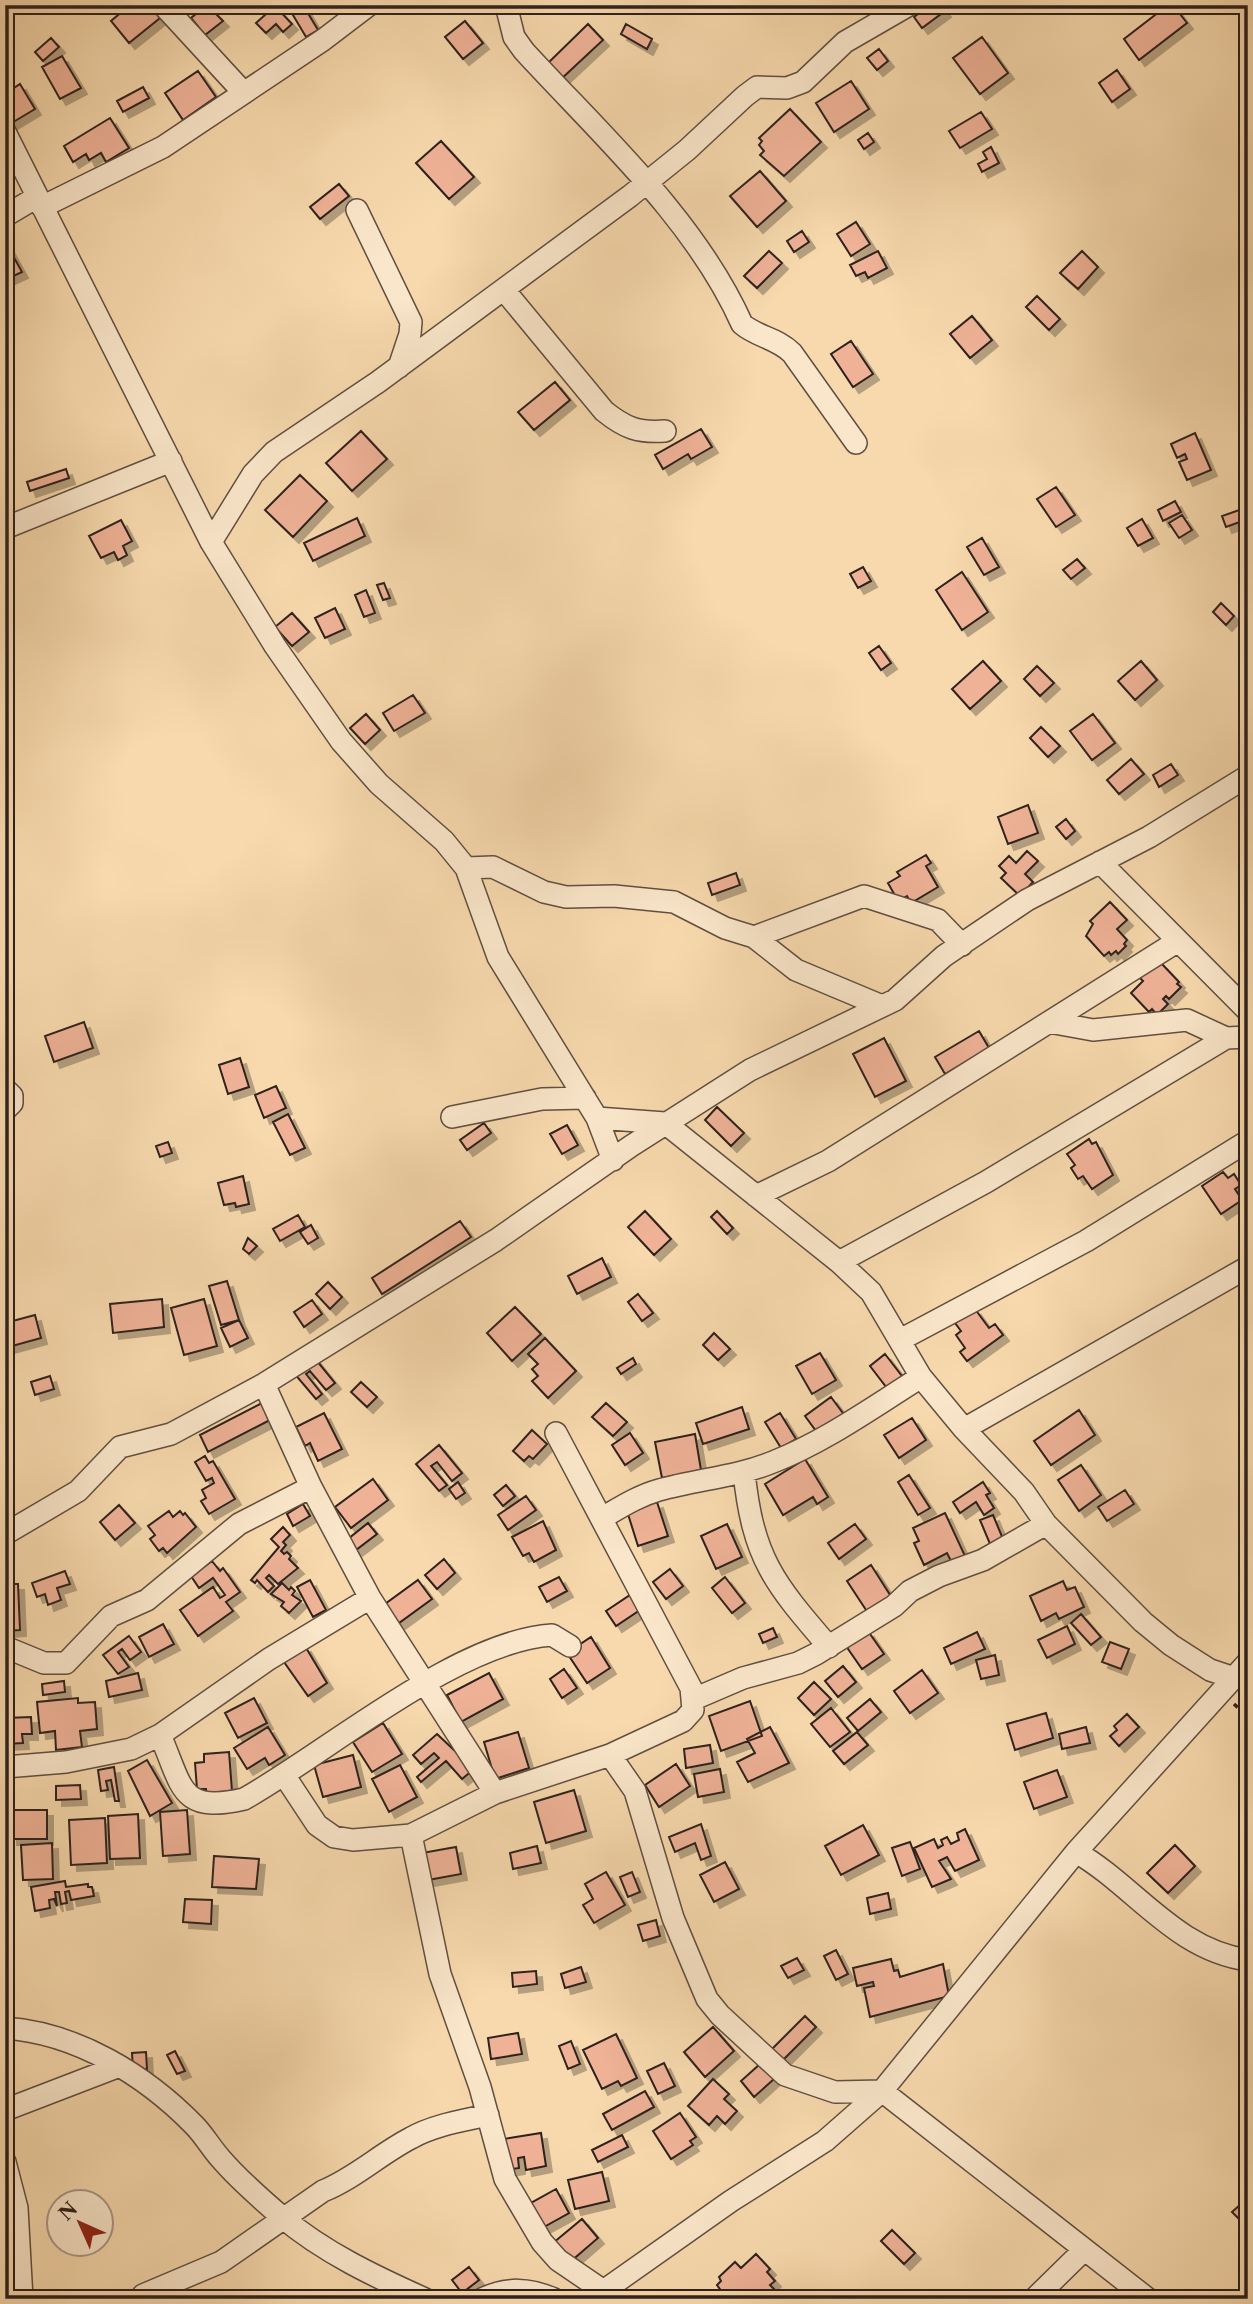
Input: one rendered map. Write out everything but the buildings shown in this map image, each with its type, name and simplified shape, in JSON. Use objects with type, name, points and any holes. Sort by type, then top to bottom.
[{"type":"street","points":[[163,5],[244,93]]},
{"type":"street","points":[[5,216],[163,147],[369,5]]},
{"type":"street","points":[[506,5],[514,37],[524,51],[646,183],[702,249],[742,324],[750,331],[783,344],[792,353],[856,443]]},
{"type":"street","points":[[211,542],[253,474],[274,452],[399,366],[646,183],[687,150],[732,105],[757,87],[787,88],[803,82],[845,41],[909,5]]},
{"type":"street","points":[[5,132],[211,542],[275,646],[341,741],[379,784],[444,841],[466,867],[498,957],[509,980],[597,1118],[612,1160]]},
{"type":"street","points":[[356,210],[411,321],[410,334],[399,366]]},
{"type":"street","points":[[504,290],[604,411],[642,433],[665,431]]},
{"type":"street","points":[[5,528],[171,461]]},
{"type":"street","points":[[5,1534],[78,1491],[120,1447],[171,1434],[264,1384],[496,1240],[665,1124],[750,1070],[895,1000],[962,945],[1027,900],[1149,837],[1248,776]]},
{"type":"street","points":[[1100,862],[1248,1011]]},
{"type":"street","points":[[466,867],[494,867],[544,892],[566,897],[614,896],[674,902],[725,928],[754,937],[785,964],[883,1006]]},
{"type":"street","points":[[754,937],[864,896],[938,920],[962,945]]},
{"type":"street","points":[[756,1196],[828,1161],[1178,941]]},
{"type":"street","points":[[1049,1022],[1093,1030],[1187,1020],[1226,1038],[1248,1037]]},
{"type":"street","points":[[839,1262],[986,1182],[1226,1038]]},
{"type":"street","points":[[5,1110],[12,1103],[12,1096],[6,1090]]},
{"type":"street","points":[[452,1116],[542,1100],[585,1098]]},
{"type":"street","points":[[597,1118],[665,1124],[839,1262],[871,1292],[921,1377],[964,1429],[1024,1492],[1046,1524],[1162,1637],[1210,1670],[1241,1670]]},
{"type":"street","points":[[900,1340],[1086,1241],[1248,1141]]},
{"type":"street","points":[[964,1429],[1248,1267]]},
{"type":"street","points":[[602,1518],[636,1498],[661,1489],[744,1472],[775,1461],[833,1432],[921,1377]]},
{"type":"street","points":[[264,1384],[311,1487],[370,1598],[495,1793]]},
{"type":"street","points":[[285,1774],[317,1825],[334,1838],[353,1840],[411,1835],[495,1793],[610,1755],[683,1721],[693,1710],[691,1688],[556,1433]]},
{"type":"street","points":[[744,1472],[755,1537],[770,1574],[829,1647]]},
{"type":"street","points":[[5,1647],[44,1662],[66,1662],[111,1616],[147,1600],[239,1524],[311,1487]]},
{"type":"street","points":[[694,1699],[768,1670],[798,1663],[829,1647],[894,1605],[910,1591],[939,1576],[984,1560],[1046,1524]]},
{"type":"street","points":[[5,1766],[106,1757],[131,1749],[160,1735],[269,1659],[370,1598]]},
{"type":"street","points":[[160,1735],[183,1788],[203,1805],[244,1799],[426,1683],[495,1650],[539,1636],[552,1635],[570,1646]]},
{"type":"street","points":[[411,1835],[440,1974],[488,2115],[495,2150],[505,2179],[542,2242],[597,2294],[730,2201],[825,2141],[882,2091],[1076,1852],[1241,1670]]},
{"type":"street","points":[[610,1755],[635,1791],[673,1918],[707,2000],[720,2015],[785,2075],[835,2092],[882,2091],[1148,2299]]},
{"type":"street","points":[[1076,1852],[1100,1866],[1178,1933],[1248,1960]]},
{"type":"street","points":[[5,2028],[57,2036],[91,2050],[174,2107],[196,2127],[222,2160],[285,2219],[373,2274],[425,2299]]},
{"type":"street","points":[[5,2110],[117,2067]]},
{"type":"street","points":[[143,2295],[202,2272],[285,2219],[323,2191],[340,2184],[412,2137],[443,2125],[488,2115]]},
{"type":"street","points":[[5,2162],[17,2208],[22,2299]]},
{"type":"street","points":[[1034,2299],[1084,2250]]},
{"type":"street","points":[[482,2299],[498,2292],[520,2289],[554,2299]]}]
